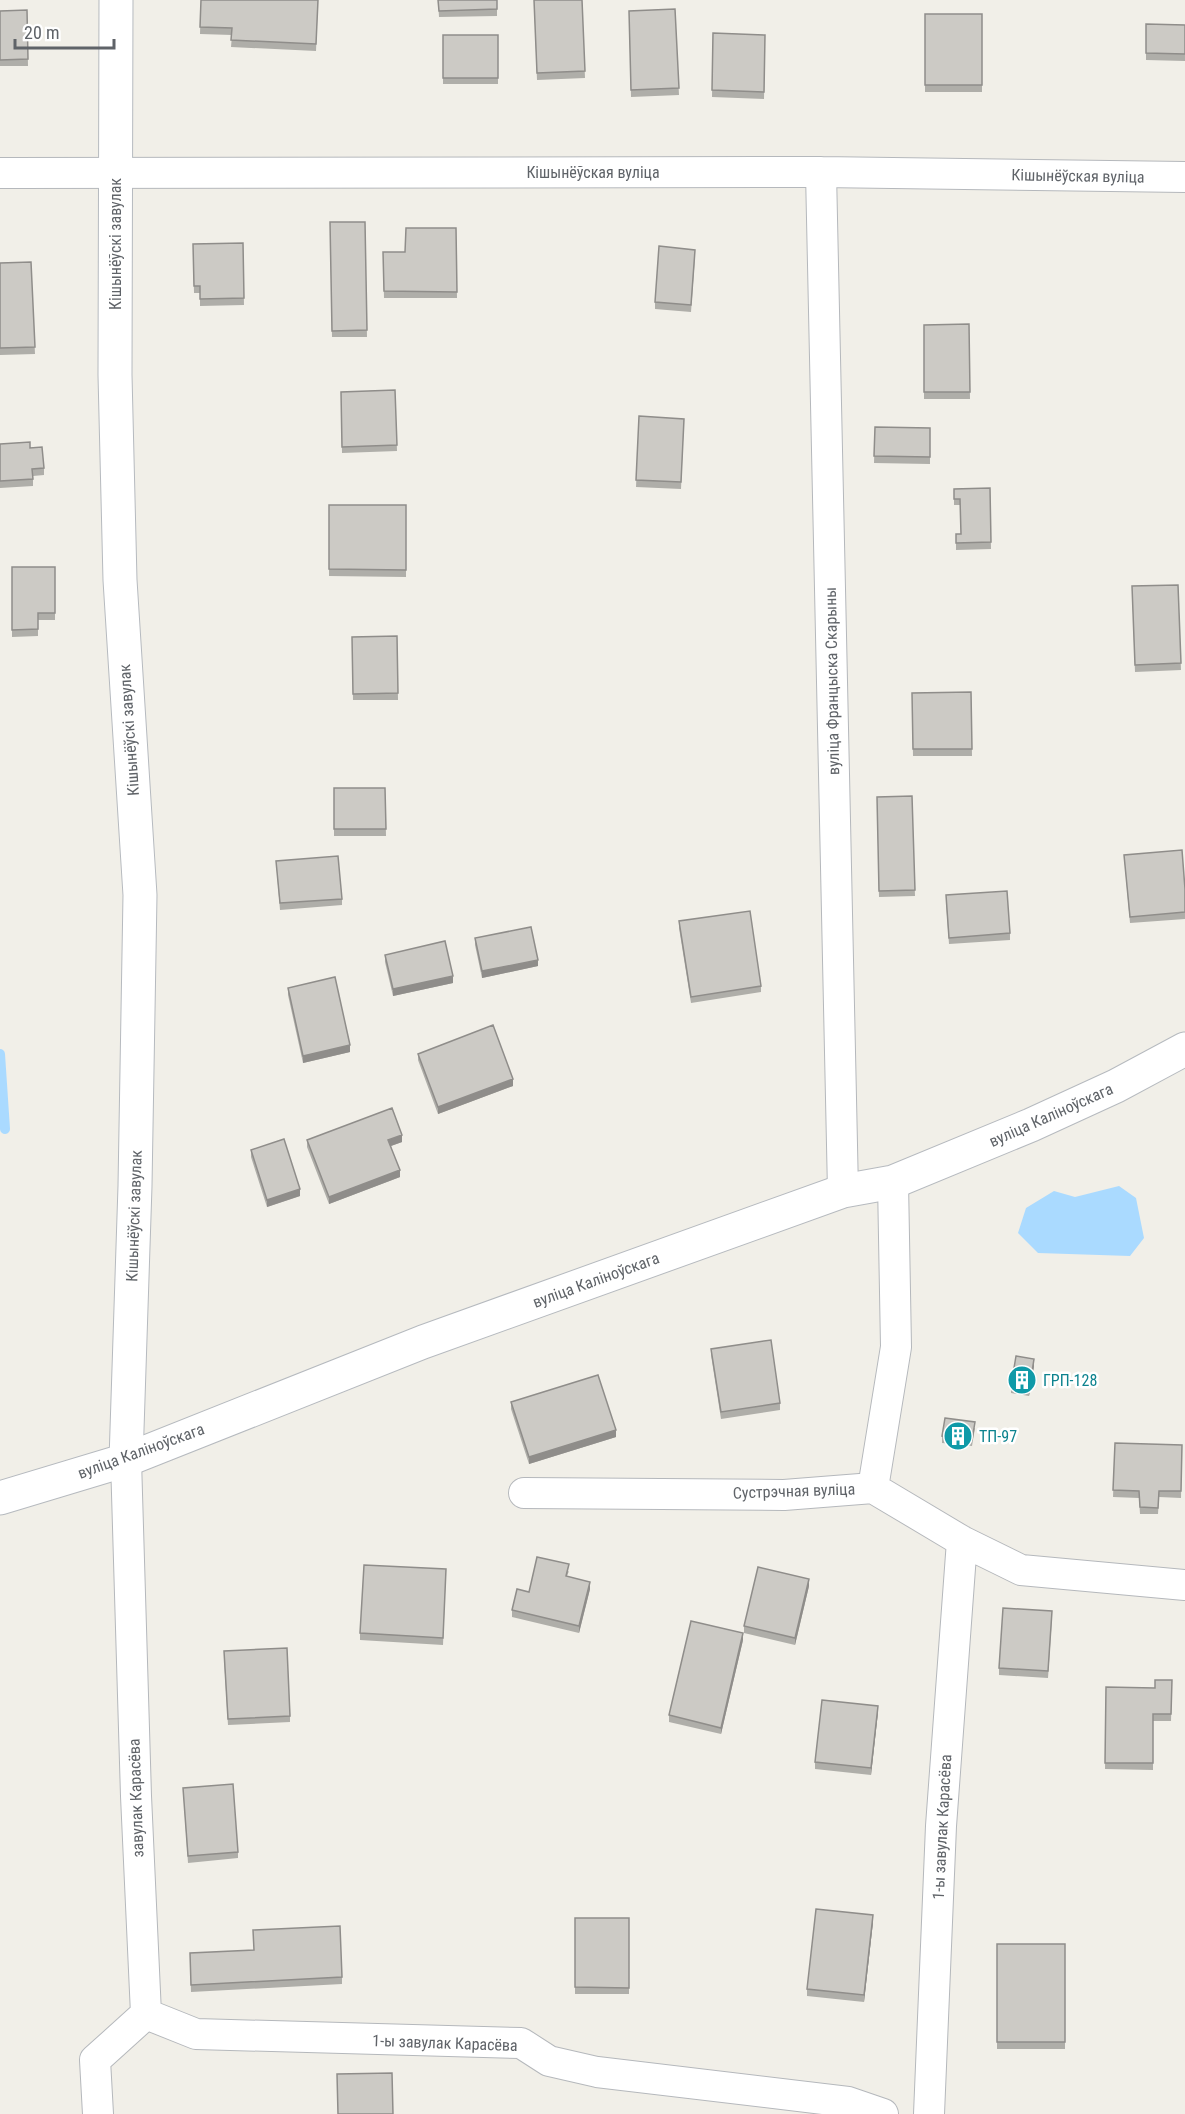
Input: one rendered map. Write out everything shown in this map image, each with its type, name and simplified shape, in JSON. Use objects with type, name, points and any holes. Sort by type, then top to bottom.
[{"type":"street","name":"Кішынёўскі завулак","points":[[116,0],[115,375],[120,580],[140,895],[135,1175],[126,1460]]},
{"type":"street","name":"Кішынёўская вуліца","points":[[0,173],[821,172],[1185,177]]},
{"type":"street","name":"вуліца Францыска Скарыны","points":[[821,172],[843,1191]]},
{"type":"street","name":"вуліца Каліноўскага","points":[[0,1498],[126,1460],[423,1342],[843,1191],[892,1182],[1030,1125],[1116,1086],[1185,1049]]},
{"type":"street","points":[[873,1488],[896,1347],[892,1182]]},
{"type":"street","name":"завулак Карасёва","points":[[126,1460],[136,1796],[146,2014]]},
{"type":"street","name":"Сустрэчная вуліца","points":[[524,1493],[784,1495],[873,1488],[962,1541],[1021,1570],[1185,1585]]},
{"type":"street","name":"1-ы завулак Карасёва","points":[[929,2114],[941,1826],[962,1541]]},
{"type":"street","points":[[98,2114],[95,2060],[146,2014]]},
{"type":"street","name":"1-ы завулак Карасёва","points":[[146,2014],[196,2034],[521,2043],[549,2061],[597,2072],[848,2102],[882,2114]]},
{"type":"water","points":[[1119,1186],[1136,1198],[1144,1238],[1130,1256],[1038,1253],[1018,1233],[1026,1208],[1054,1191],[1075,1197]]},
{"type":"building","points":[[201,0],[318,0],[316,44],[231,40],[232,28],[200,27]]},
{"type":"building","points":[[438,0],[497,0],[497,9],[439,11]]},
{"type":"building","points":[[534,0],[582,0],[585,71],[537,73]]},
{"type":"building","points":[[675,9],[679,88],[631,90],[629,11]]},
{"type":"building","points":[[27,10],[28,59],[0,60],[0,11]]},
{"type":"building","points":[[925,14],[982,14],[982,85],[925,85]]},
{"type":"building","points":[[1146,24],[1185,25],[1185,54],[1146,53]]},
{"type":"building","points":[[713,33],[765,35],[764,92],[712,90]]},
{"type":"building","points":[[443,35],[498,35],[498,78],[443,78]]},
{"type":"building","points":[[330,222],[365,222],[367,330],[332,331]]},
{"type":"building","points":[[406,228],[456,228],[457,292],[384,291],[383,252],[405,252]]},
{"type":"building","points":[[243,243],[244,298],[200,299],[200,286],[194,286],[193,244]]},
{"type":"building","points":[[659,246],[695,250],[691,305],[655,302]]},
{"type":"building","points":[[31,262],[35,347],[0,348],[0,263]]},
{"type":"building","points":[[969,324],[970,392],[924,392],[924,325]]},
{"type":"building","points":[[395,390],[397,445],[342,447],[341,392]]},
{"type":"building","points":[[639,416],[684,419],[681,482],[636,480]]},
{"type":"building","points":[[875,427],[930,428],[930,457],[874,456]]},
{"type":"building","points":[[30,442],[30,448],[42,447],[44,468],[32,469],[33,479],[0,481],[0,444]]},
{"type":"building","points":[[990,488],[991,542],[956,543],[956,534],[961,534],[960,499],[954,499],[954,489]]},
{"type":"building","points":[[329,505],[406,505],[406,570],[329,569]]},
{"type":"building","points":[[12,567],[55,567],[55,613],[38,613],[38,629],[12,630]]},
{"type":"building","points":[[1178,585],[1181,663],[1135,665],[1132,586]]},
{"type":"building","points":[[397,636],[398,693],[353,694],[352,637]]},
{"type":"building","points":[[971,692],[972,749],[913,749],[912,693]]},
{"type":"building","points":[[334,788],[385,788],[386,829],[334,829]]},
{"type":"building","points":[[912,796],[915,890],[879,891],[877,797]]},
{"type":"building","points":[[1182,850],[1185,912],[1130,917],[1124,855]]},
{"type":"building","points":[[338,856],[342,899],[280,903],[276,861]]},
{"type":"building","points":[[1007,891],[1010,933],[949,938],[946,895]]},
{"type":"building","points":[[750,911],[761,986],[691,997],[679,921]]},
{"type":"building","points":[[531,927],[538,960],[482,971],[475,938]]},
{"type":"building","points":[[445,941],[453,976],[393,989],[385,955]]},
{"type":"building","points":[[335,977],[350,1045],[303,1056],[288,988]]},
{"type":"building","points":[[493,1025],[513,1079],[438,1107],[418,1054]]},
{"type":"building","points":[[392,1108],[402,1135],[388,1140],[400,1170],[329,1197],[307,1140]]},
{"type":"building","points":[[284,1139],[300,1189],[267,1200],[251,1150]]},
{"type":"building","points":[[771,1340],[780,1403],[721,1412],[711,1349]]},
{"type":"building","name":"ГРП-128","points":[[1016,1356],[1034,1359],[1029,1390],[1011,1386]]},
{"type":"building","points":[[598,1375],[616,1430],[529,1457],[511,1402]]},
{"type":"building","name":"ТП-97","points":[[945,1418],[975,1422],[972,1440],[942,1436]]},
{"type":"building","points":[[1115,1443],[1182,1445],[1181,1491],[1159,1491],[1158,1508],[1140,1507],[1139,1491],[1113,1490]]},
{"type":"building","points":[[537,1557],[569,1564],[566,1576],[590,1582],[579,1626],[512,1610],[517,1589],[529,1592]]},
{"type":"building","points":[[364,1565],[446,1569],[443,1638],[360,1633]]},
{"type":"building","points":[[758,1567],[809,1579],[795,1638],[744,1626]]},
{"type":"building","points":[[1003,1608],[1052,1611],[1048,1671],[999,1668]]},
{"type":"building","points":[[691,1621],[743,1633],[721,1728],[669,1715]]},
{"type":"building","points":[[287,1648],[290,1716],[228,1719],[224,1651]]},
{"type":"building","points":[[1155,1680],[1172,1680],[1171,1714],[1153,1714],[1153,1763],[1105,1763],[1106,1687],[1155,1688]]},
{"type":"building","points":[[822,1700],[878,1706],[871,1768],[815,1762]]},
{"type":"building","points":[[233,1784],[238,1852],[188,1856],[183,1788]]},
{"type":"building","points":[[816,1909],[873,1915],[864,1995],[807,1989]]},
{"type":"building","points":[[575,1918],[629,1918],[629,1988],[575,1987]]},
{"type":"building","points":[[340,1926],[342,1977],[191,1985],[190,1953],[254,1950],[253,1930]]},
{"type":"building","points":[[997,1944],[1065,1944],[1065,2042],[997,2042]]},
{"type":"building","points":[[392,2073],[393,2114],[338,2114],[337,2074]]},
{"type":"waterway","points":[[0,1054],[5,1129]]},
{"type":"place","name":"ГРП-128","points":[[1022,1380]]},
{"type":"place","name":"ТП-97","points":[[958,1436]]}]
